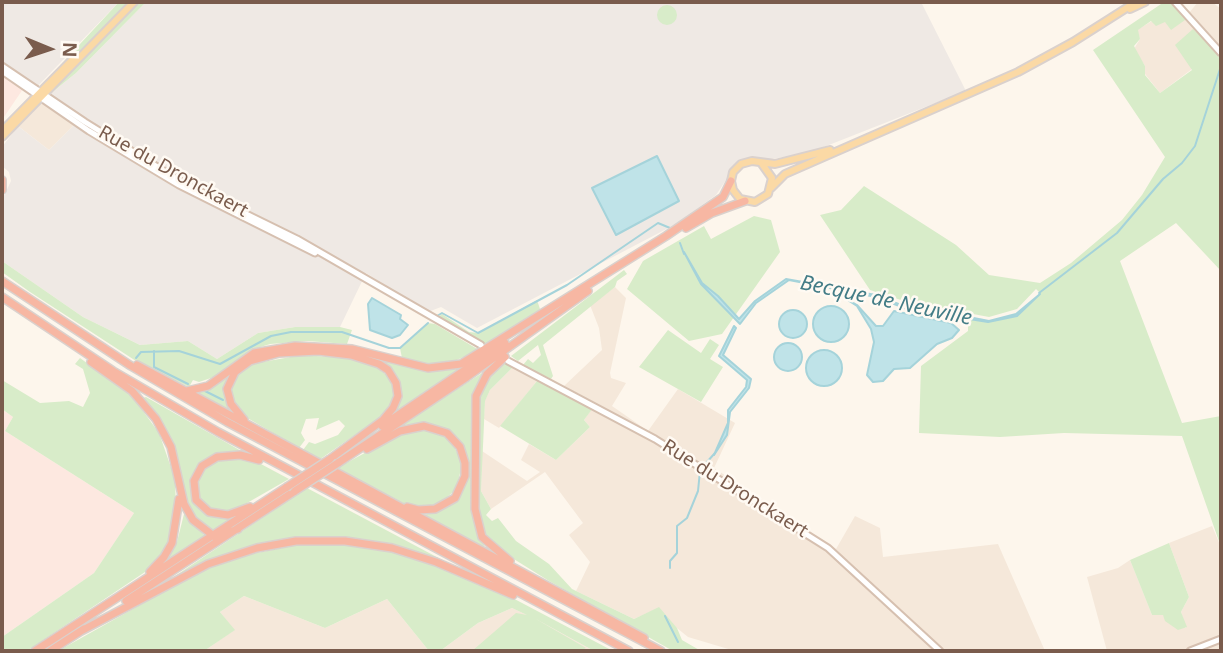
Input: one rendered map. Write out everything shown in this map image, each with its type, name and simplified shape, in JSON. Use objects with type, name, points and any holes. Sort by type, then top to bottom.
[{"type":"highway","points":[[2,180],[2,190]]},
{"type":"highway","points":[[334,461],[537,319],[723,197],[731,181]]},
{"type":"highway","points":[[35,651],[212,536],[467,377],[669,237],[710,214],[745,201]]},
{"type":"highway","points":[[2,281],[247,434],[663,651]]},
{"type":"highway","points":[[2,297],[161,400],[629,651]]},
{"type":"highway","points":[[531,576],[491,547],[477,527],[475,404],[481,384],[492,368],[564,309]]},
{"type":"highway","points":[[186,391],[208,386],[248,355],[285,346],[330,346],[421,367],[454,366],[537,319]]},
{"type":"highway","points":[[52,331],[70,348],[132,391],[150,410],[168,440],[186,510],[212,536],[221,537],[238,528]]},
{"type":"highway","points":[[279,443],[244,420],[231,404],[228,384],[239,368],[267,356],[306,351],[351,355],[379,363],[388,370],[396,383],[398,396],[393,408],[383,420],[334,461]]},
{"type":"highway","points":[[115,354],[531,576],[663,651]]},
{"type":"highway","points":[[334,461],[418,426],[447,433],[460,447],[465,463],[464,482],[455,498],[430,510],[413,509],[349,480]]},
{"type":"highway","points":[[289,471],[249,456],[228,454],[214,458],[202,466],[193,487],[202,508],[224,516],[291,489]]},
{"type":"highway","points":[[134,587],[164,558],[172,543],[179,514],[179,480]]},
{"type":"highway","points":[[50,651],[238,528],[291,489]]},
{"type":"highway","points":[[81,631],[208,564],[266,546],[313,540],[364,543],[415,554],[571,621]]},
{"type":"main road","points":[[2,134],[134,2]]},
{"type":"main road","points":[[1119,14],[1136,2]]},
{"type":"main road","points":[[855,142],[804,158],[741,164],[735,170],[731,181],[734,192],[745,201],[761,200],[782,175],[1003,79],[1144,2]]},
{"type":"main road","points":[[1177,4],[1221,53]]},
{"type":"main road","name":"Rue du Dronckaert","points":[[2,69],[41,94],[89,131],[179,186],[349,270],[479,346]]},
{"type":"main road","points":[[762,164],[771,175],[771,188]]},
{"type":"main road","name":"Rue du Dronckaert","points":[[508,360],[635,427],[828,548],[940,651]]},
{"type":"main road","points":[[1190,651],[1221,639]]},
{"type":"shaded area","points":[[2,2],[119,2],[31,93],[2,74]]},
{"type":"shaded area","points":[[146,2],[921,2],[966,91],[806,154],[771,159],[740,159],[716,195],[676,224],[477,328],[441,307],[428,312],[366,273],[340,327],[295,327],[258,333],[217,359],[188,341],[140,345],[83,317],[2,261],[2,200],[11,181],[9,172],[2,166],[2,147],[18,126],[49,150],[75,124],[78,116],[50,94],[76,73]]},
{"type":"shaded area","points":[[1198,2],[1212,2],[1221,9],[1221,60],[1216,51],[1160,93],[1145,74],[1145,66],[1134,49],[1140,39],[1137,30],[1152,21],[1184,19]]},
{"type":"shaded area","points":[[2,74],[23,89],[2,120]]},
{"type":"shaded area","points":[[50,94],[78,116],[75,124],[49,150],[18,126]]},
{"type":"shaded area","points":[[615,287],[626,298],[610,373],[611,378],[626,383],[612,406],[648,431],[678,389],[735,423],[714,468],[836,549],[855,516],[880,528],[883,557],[998,544],[1045,651],[735,651],[688,637],[672,624],[659,608],[634,619],[576,591],[590,562],[569,535],[583,523],[545,472],[491,509],[481,491],[482,451],[527,481],[540,472],[521,460],[529,444],[556,460],[590,427],[584,420],[596,403],[564,386],[602,350],[599,328],[590,305]]},
{"type":"shaded area","points":[[513,367],[537,381],[499,428],[484,419],[485,400],[490,390]]},
{"type":"shaded area","points":[[2,409],[13,417],[5,431],[134,513],[94,573],[2,637]]},
{"type":"shaded area","points":[[1212,526],[1221,547],[1221,651],[1107,651],[1087,577],[1118,568],[1130,560],[1152,615],[1163,615],[1186,628],[1181,612],[1189,597],[1169,543]]},
{"type":"shaded area","points":[[244,596],[325,628],[387,599],[429,651],[204,651],[234,630],[220,612]]},
{"type":"shaded area","points":[[512,608],[594,651],[440,651],[478,623]]},
{"type":"green space","points":[[119,2],[146,2],[76,73],[50,94],[41,86]]},
{"type":"green space","points":[[1164,2],[1181,2],[1189,12],[1185,20],[1171,30],[1165,22],[1156,26],[1151,21],[1138,30],[1140,39],[1134,46],[1145,66],[1145,75],[1160,93],[1192,70],[1175,45],[1193,29],[1216,51],[1221,62],[1221,271],[1176,223],[1120,261],[1182,423],[1221,416],[1221,547],[1182,436],[1064,433],[1000,437],[919,433],[921,366],[968,331],[968,318],[988,322],[1017,316],[1040,293],[1036,289],[1017,309],[989,317],[904,301],[870,290],[820,215],[841,210],[864,186],[956,245],[989,275],[1040,283],[1071,263],[1122,220],[1142,195],[1165,157],[1093,50]]},
{"type":"green space","points":[[667,5],[674,8],[677,15],[674,22],[667,25],[660,22],[657,15],[660,8]]},
{"type":"green space","points":[[754,216],[771,220],[780,252],[722,334],[689,341],[627,289],[643,261],[704,226],[711,239]]},
{"type":"green space","points":[[2,261],[83,317],[140,345],[188,341],[217,359],[258,333],[295,327],[340,327],[352,330],[347,344],[308,341],[270,344],[251,350],[214,377],[199,382],[193,380],[189,387],[136,361],[30,292],[2,272]]},
{"type":"green space","points":[[624,270],[627,274],[617,281],[615,287],[543,345],[553,376],[551,379],[523,365],[528,359],[533,363],[541,355],[538,345],[518,361],[511,356]]},
{"type":"green space","points":[[537,300],[541,312],[485,346],[437,318],[442,314],[469,332],[478,333]]},
{"type":"green space","points":[[428,323],[435,324],[479,350],[448,364],[423,363],[402,358],[400,348]]},
{"type":"green space","points":[[668,330],[701,353],[710,339],[719,345],[710,359],[723,367],[701,402],[639,367]]},
{"type":"green space","points":[[302,355],[346,358],[374,365],[391,379],[394,387],[394,396],[385,414],[319,460],[303,450],[309,442],[315,444],[338,435],[345,426],[339,420],[316,430],[319,418],[306,419],[301,433],[305,440],[299,448],[244,416],[232,398],[232,383],[237,373],[251,364]]},
{"type":"green space","points":[[371,357],[437,370],[465,366],[394,413],[399,383],[394,373]]},
{"type":"green space","points":[[80,358],[132,396],[159,433],[175,479],[176,511],[170,540],[151,568],[27,651],[2,651],[2,637],[94,573],[134,513],[5,431],[13,417],[2,409],[2,380],[40,403],[69,401],[83,407],[90,393],[83,369],[75,364]]},
{"type":"green space","points":[[503,362],[513,367],[490,390],[485,401],[481,491],[491,509],[486,515],[492,521],[498,518],[516,541],[549,564],[572,589],[634,619],[659,607],[677,628],[682,640],[701,651],[673,651],[493,546],[482,531],[478,508],[478,406],[485,383]]},
{"type":"green space","points":[[485,371],[475,393],[472,414],[473,517],[485,548],[425,517],[427,513],[449,505],[460,495],[466,481],[467,461],[444,429],[426,424],[402,425]]},
{"type":"green space","points":[[231,373],[225,394],[232,413],[196,394]]},
{"type":"green space","points":[[537,381],[593,408],[584,420],[590,427],[556,460],[500,426]]},
{"type":"green space","points":[[146,397],[243,452],[222,452],[208,458],[200,464],[191,479],[191,493],[198,508],[218,518],[233,517],[210,533],[190,511],[172,441],[143,398]]},
{"type":"green space","points":[[427,430],[445,436],[452,442],[462,463],[457,488],[439,505],[417,508],[407,505],[337,468],[398,435]]},
{"type":"green space","points":[[237,458],[259,463],[289,479],[233,511],[209,509],[198,495],[197,483],[203,470],[220,459]]},
{"type":"green space","points":[[307,488],[448,563],[392,545],[315,537],[255,545],[211,559],[172,578]]},
{"type":"green space","points":[[184,514],[205,536],[166,562],[177,542]]},
{"type":"green space","points":[[307,543],[377,548],[437,565],[505,594],[613,651],[594,651],[534,618],[586,648],[580,651],[472,651],[516,613],[527,615],[512,608],[478,623],[440,651],[429,651],[387,599],[325,628],[244,596],[220,612],[235,630],[204,651],[58,651],[197,573],[242,556]]},
{"type":"green space","points":[[1169,543],[1189,597],[1181,612],[1187,627],[1178,630],[1165,621],[1163,615],[1152,615],[1130,560]]},
{"type":"water","points":[[657,156],[679,201],[616,235],[592,188]]},
{"type":"water","points":[[684,252],[702,283],[739,319],[755,301],[786,279],[876,295],[906,307],[989,321],[1016,314],[1040,294],[1017,316],[988,322],[907,309],[876,297],[789,280],[756,303],[740,324],[701,284]]},
{"type":"water","points":[[843,297],[857,305],[876,326],[883,326],[894,311],[951,323],[959,330],[952,338],[937,344],[910,368],[894,369],[883,381],[873,382],[867,375],[874,342],[871,329],[857,306]]},
{"type":"water","points":[[372,298],[401,315],[400,319],[408,325],[400,335],[392,338],[370,330],[368,304]]},
{"type":"water","points":[[831,306],[844,311],[849,324],[844,337],[831,342],[818,337],[813,324],[818,311]]},
{"type":"water","points":[[793,310],[803,314],[807,324],[803,334],[793,338],[783,334],[779,324],[783,314]]},
{"type":"water","points":[[734,326],[736,328],[723,355],[751,379],[749,388],[730,412],[727,435],[714,455],[728,423],[728,410],[746,387],[747,380],[719,356]]},
{"type":"water","points":[[788,343],[798,347],[802,357],[798,367],[788,371],[778,367],[774,357],[778,347]]},
{"type":"water","points":[[824,350],[837,355],[842,368],[837,381],[824,386],[811,381],[806,368],[811,355]]},
{"type":"waterway","name":"Becque de Neuville","points":[[1039,293],[1117,233],[1163,179],[1182,163],[1195,146],[1221,66]]},
{"type":"waterway","points":[[437,316],[442,313],[478,333],[567,285],[658,223],[670,228]]},
{"type":"waterway","points":[[680,243],[684,254]]},
{"type":"waterway","name":"Becque de Neuville","points":[[847,290],[858,293]]},
{"type":"waterway","points":[[136,358],[141,352],[179,351],[220,364],[271,336],[291,332],[342,332],[389,348],[400,348],[428,323]]},
{"type":"waterway","points":[[154,351],[154,367],[188,384]]},
{"type":"waterway","points":[[205,391],[223,400]]},
{"type":"waterway","name":"Becque de Neuville","points":[[706,463],[715,453]]},
{"type":"waterway","name":"Becque de Neuville","points":[[670,568],[670,561],[677,553],[677,526],[687,518],[698,491],[700,471]]},
{"type":"waterway","name":"Becque de Neuville","points":[[665,616],[678,642]]}]
